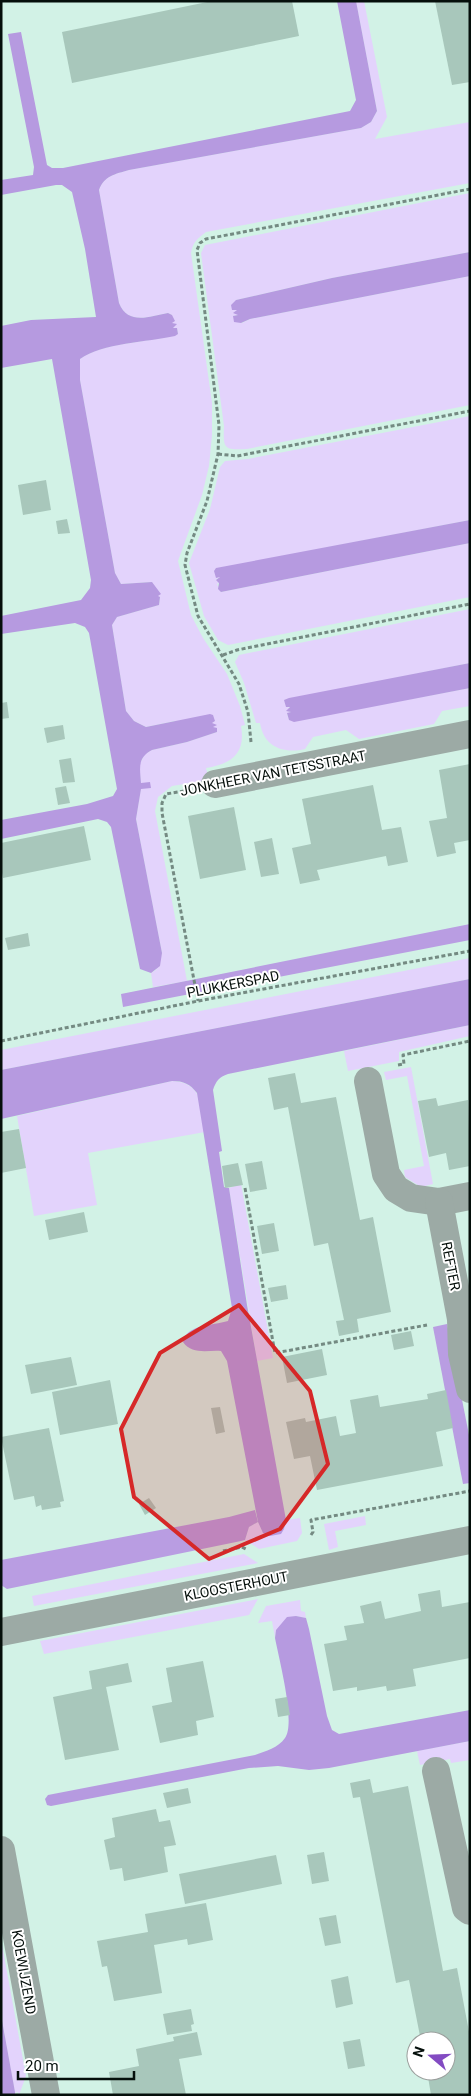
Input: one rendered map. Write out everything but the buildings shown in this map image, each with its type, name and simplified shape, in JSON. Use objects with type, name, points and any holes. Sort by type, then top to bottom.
[{"type":"street","name":"JONKHEER VAN TETSSTRAAT","points":[[215,784],[470,734]]},
{"type":"street","points":[[368,1081],[386,1174],[396,1189],[411,1198],[439,1202],[470,1196]]},
{"type":"street","name":"REFTER","points":[[439,1202],[461,1319],[462,1354],[470,1389]]},
{"type":"street","name":"KLOOSTERHOUT","points":[[1,1632],[470,1540]]},
{"type":"street","points":[[436,1770],[466,1908],[470,1911]]},
{"type":"street","name":"KOEWIJZEND","points":[[1,1850],[46,2095]]},
{"type":"path","points":[[255,776],[248,712],[239,684],[198,616],[185,565],[187,553],[207,502],[218,454],[219,425],[197,250],[200,243],[206,239],[470,189]]},
{"type":"path","points":[[218,454],[237,456],[470,411]]},
{"type":"path","points":[[223,655],[237,650],[470,604]]},
{"type":"path","name":"JONKHEER VAN TETSSTRAAT","points":[[198,1001],[162,804],[166,794],[215,784]]},
{"type":"path","name":"PLUKKERSPAD","points":[[1,1041],[198,1001],[470,951]]},
{"type":"path","points":[[368,1081],[366,1072],[404,1064],[403,1054],[470,1041]]},
{"type":"path","points":[[245,1188],[275,1352],[461,1319]]},
{"type":"path","points":[[309,1539],[314,1532],[312,1520],[470,1491]]},
{"type":"path","points":[[213,1553],[242,1547],[251,1551]]},
{"type":"highlighted area","points":[[239,1305],[310,1391],[328,1464],[280,1529],[209,1559],[134,1497],[121,1429],[160,1353]]},
{"type":"shaded area","points":[[337,1],[356,1],[377,111],[371,122],[361,128],[129,170],[115,174],[107,179],[99,190],[119,303],[123,310],[133,317],[139,318],[168,313],[172,315],[175,321],[172,323],[177,324],[173,328],[177,328],[178,334],[113,346],[80,359],[80,380],[115,573],[121,584],[152,582],[161,594],[158,596],[160,597],[159,605],[117,617],[112,625],[126,711],[134,721],[146,727],[210,714],[213,715],[215,721],[212,723],[217,725],[213,727],[217,728],[217,732],[187,742],[152,750],[144,756],[140,764],[141,783],[150,782],[151,788],[141,789],[136,819],[162,953],[160,966],[151,973],[140,969],[111,827],[107,822],[98,819],[1,839],[1,820],[87,804],[113,796],[117,789],[89,633],[85,627],[75,623],[1,634],[1,616],[81,600],[90,588],[91,580],[52,359],[1,368],[1,326],[31,320],[96,317],[85,249],[72,192],[62,185],[56,185],[1,195],[1,180],[33,175],[34,167],[8,34],[21,32],[47,165],[52,168],[63,168],[350,111],[356,100]]},
{"type":"shaded area","points":[[356,1],[364,1],[387,117],[375,139],[470,122],[470,183],[206,232],[194,243],[191,253],[212,403],[212,435],[209,466],[202,495],[178,561],[191,615],[203,638],[227,674],[240,706],[245,725],[241,726],[242,736],[239,751],[223,764],[206,768],[209,780],[172,786],[158,797],[155,811],[187,981],[153,987],[151,973],[156,970],[162,953],[136,819],[141,788],[151,788],[141,783],[139,765],[145,754],[152,750],[187,742],[217,732],[212,727],[212,722],[215,721],[175,721],[146,727],[134,721],[126,711],[112,625],[117,617],[159,605],[160,597],[157,597],[152,582],[121,584],[115,573],[80,380],[80,359],[102,349],[178,334],[177,328],[173,328],[176,324],[172,324],[172,315],[168,313],[139,318],[133,317],[123,310],[119,303],[99,190],[107,179],[115,174],[129,170],[361,128],[371,122],[377,111]]},
{"type":"shaded area","points":[[470,193],[470,252],[332,278],[236,300],[238,315],[233,316],[242,323],[250,319],[470,276],[470,405],[247,449],[227,447],[224,439],[224,426],[201,253],[205,245]]},
{"type":"shaded area","points":[[470,252],[470,276],[250,319],[241,323],[234,322],[233,316],[238,315],[233,313],[237,310],[232,310],[231,305],[236,300],[332,278]]},
{"type":"shaded area","points":[[470,416],[470,520],[215,569],[220,578],[216,579],[221,582],[217,584],[221,592],[470,543],[470,597],[228,645],[218,640],[204,616],[189,563],[210,509],[220,467],[225,461],[248,459]]},
{"type":"shaded area","points":[[470,520],[470,543],[221,592],[218,589],[219,583],[216,580],[220,577],[216,578],[214,571],[216,568]]},
{"type":"shaded area","points":[[470,609],[470,663],[285,700],[291,712],[287,714],[289,719],[294,721],[470,688],[470,706],[442,711],[434,724],[359,739],[346,730],[313,737],[305,749],[297,750],[276,747],[266,738],[260,723],[256,723],[244,683],[235,662],[239,655]]},
{"type":"shaded area","points":[[470,663],[470,688],[294,722],[289,720],[287,713],[291,712],[286,711],[290,707],[286,707],[284,700],[289,698]]},
{"type":"shaded area","points":[[470,924],[470,940],[123,1007],[121,994]]},
{"type":"shaded area","points":[[470,958],[470,979],[1,1070],[1,1050]]},
{"type":"shaded area","points":[[470,979],[470,1025],[228,1074],[222,1076],[215,1084],[213,1090],[222,1151],[219,1152],[224,1187],[229,1188],[247,1305],[286,1520],[281,1534],[270,1536],[263,1533],[258,1522],[227,1361],[221,1351],[195,1350],[183,1342],[185,1336],[195,1329],[228,1321],[232,1308],[197,1093],[186,1084],[172,1081],[1,1119],[1,1070]]},
{"type":"shaded area","points":[[470,1025],[470,1036],[399,1052],[399,1061],[348,1071],[344,1051]]},
{"type":"shaded area","points":[[411,1067],[433,1184],[421,1187],[405,1177],[404,1170],[424,1166],[407,1076],[386,1080],[384,1072]]},
{"type":"shaded area","points":[[172,1081],[182,1082],[195,1091],[201,1105],[205,1132],[88,1153],[97,1205],[34,1216],[17,1116]]},
{"type":"shaded area","points":[[241,1184],[273,1358],[257,1361],[229,1188]]},
{"type":"shaded area","points":[[447,1324],[470,1440],[470,1483],[463,1484],[433,1327]]},
{"type":"shaded area","points":[[255,1510],[258,1522],[249,1527],[245,1540],[7,1589],[1,1585],[1,1560],[229,1517]]},
{"type":"shaded area","points":[[365,1516],[366,1525],[335,1531],[338,1547],[329,1550],[324,1524]]},
{"type":"shaded area","points":[[300,1518],[302,1533],[297,1541],[259,1549],[245,1540],[249,1527],[258,1522],[263,1533],[284,1529],[286,1520]]},
{"type":"shaded area","points":[[244,1554],[258,1563],[34,1606],[32,1596]]},
{"type":"shaded area","points":[[258,1599],[249,1615],[44,1654],[40,1641]]},
{"type":"shaded area","points":[[300,1600],[301,1611],[305,1612],[306,1618],[296,1616],[276,1630],[275,1638],[272,1621],[258,1623],[266,1606]]},
{"type":"shaded area","points":[[287,1617],[306,1618],[327,1716],[332,1730],[339,1734],[470,1710],[470,1741],[329,1768],[309,1770],[278,1766],[249,1768],[51,1806],[47,1805],[45,1799],[48,1795],[255,1755],[272,1749],[279,1744],[285,1738],[289,1719],[286,1690],[275,1638],[276,1630]]},
{"type":"shaded area","points":[[470,1741],[470,1760],[451,1763],[450,1759],[420,1765],[417,1751]]},
{"type":"shaded area","points":[[1,1939],[26,2076],[19,2095],[18,2092],[15,2093],[1,2015]]},
{"type":"shaded area","points":[[1,2015],[15,2092],[15,2095],[1,2095]]}]
